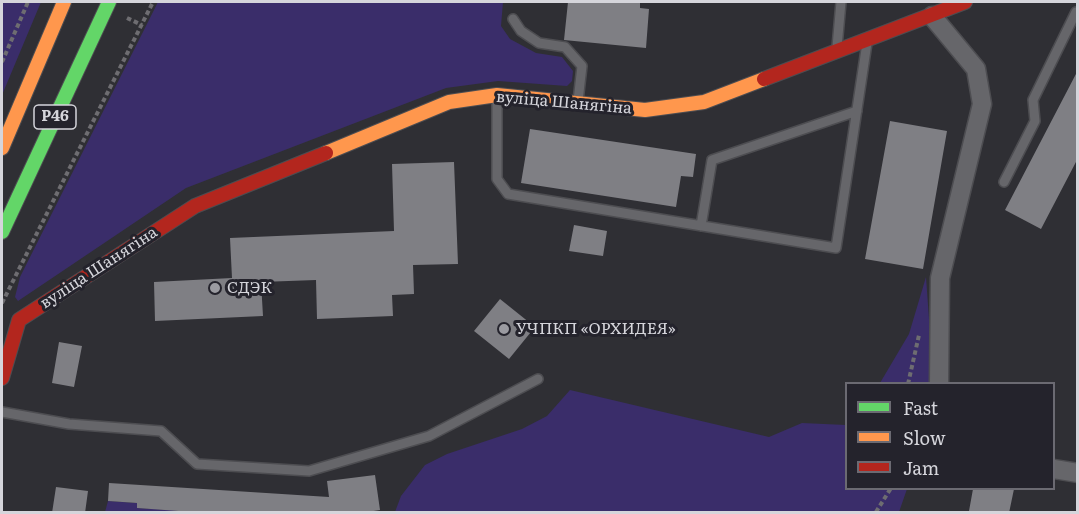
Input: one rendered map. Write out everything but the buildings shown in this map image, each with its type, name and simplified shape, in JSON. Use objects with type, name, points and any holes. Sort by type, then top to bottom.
[{"type":"street","name":"Р46","points":[[2,148],[64,2]]},
{"type":"street","name":"Р46","points":[[2,231],[109,2]]},
{"type":"street","name":"вуліца Шанягіна","points":[[2,378],[10,318],[195,206],[449,102],[497,95],[645,110],[704,102],[965,2]]},
{"type":"street","points":[[932,16],[976,69],[982,104],[940,278],[939,382]]},
{"type":"street","points":[[1055,469],[1077,473]]},
{"type":"lane","points":[[836,52],[842,2]]},
{"type":"lane","points":[[1004,182],[1035,121],[1033,100],[1077,12]]},
{"type":"lane","points":[[513,19],[521,32],[539,43],[565,47],[582,66],[578,103]]},
{"type":"lane","points":[[497,95],[497,179],[508,194],[836,248],[867,40]]},
{"type":"lane","points":[[701,226],[712,160],[857,111]]},
{"type":"lane","points":[[2,412],[69,424],[162,431],[196,464],[309,471],[429,436],[538,378]]},
{"type":"path","points":[[2,62],[28,2]]},
{"type":"path","points":[[2,304],[153,2]]},
{"type":"path","points":[[876,513],[890,490]]},
{"type":"shaded area","points":[[2,2],[41,2],[2,95]]},
{"type":"shaded area","points":[[158,2],[503,2],[501,26],[510,39],[536,53],[562,57],[573,71],[572,81],[567,86],[498,81],[446,88],[186,188],[18,301],[15,297],[20,277]]},
{"type":"shaded area","points":[[926,277],[930,333],[929,382],[881,382],[909,334]]},
{"type":"shaded area","points":[[570,390],[769,437],[802,423],[845,425],[845,490],[907,490],[899,512],[395,512],[401,496],[425,465],[447,454],[522,429],[547,416]]},
{"type":"shaded area","points":[[108,501],[137,503],[137,508],[206,512],[105,512]]},
{"type":"traffic: fast","points":[[2,232],[109,2]]},
{"type":"traffic: slow","points":[[2,148],[64,2]]},
{"type":"traffic: slow","points":[[326,153],[449,102],[497,95],[645,110],[704,102],[764,79]]},
{"type":"traffic: jam","points":[[764,79],[965,2]]},
{"type":"traffic: jam","points":[[2,378],[19,320],[195,206],[326,153]]},
{"type":"place","name":"СДЭК","points":[[215,288]]},
{"type":"place","name":"УЧПКП «ОРХИДЕЯ»","points":[[504,329]]}]
